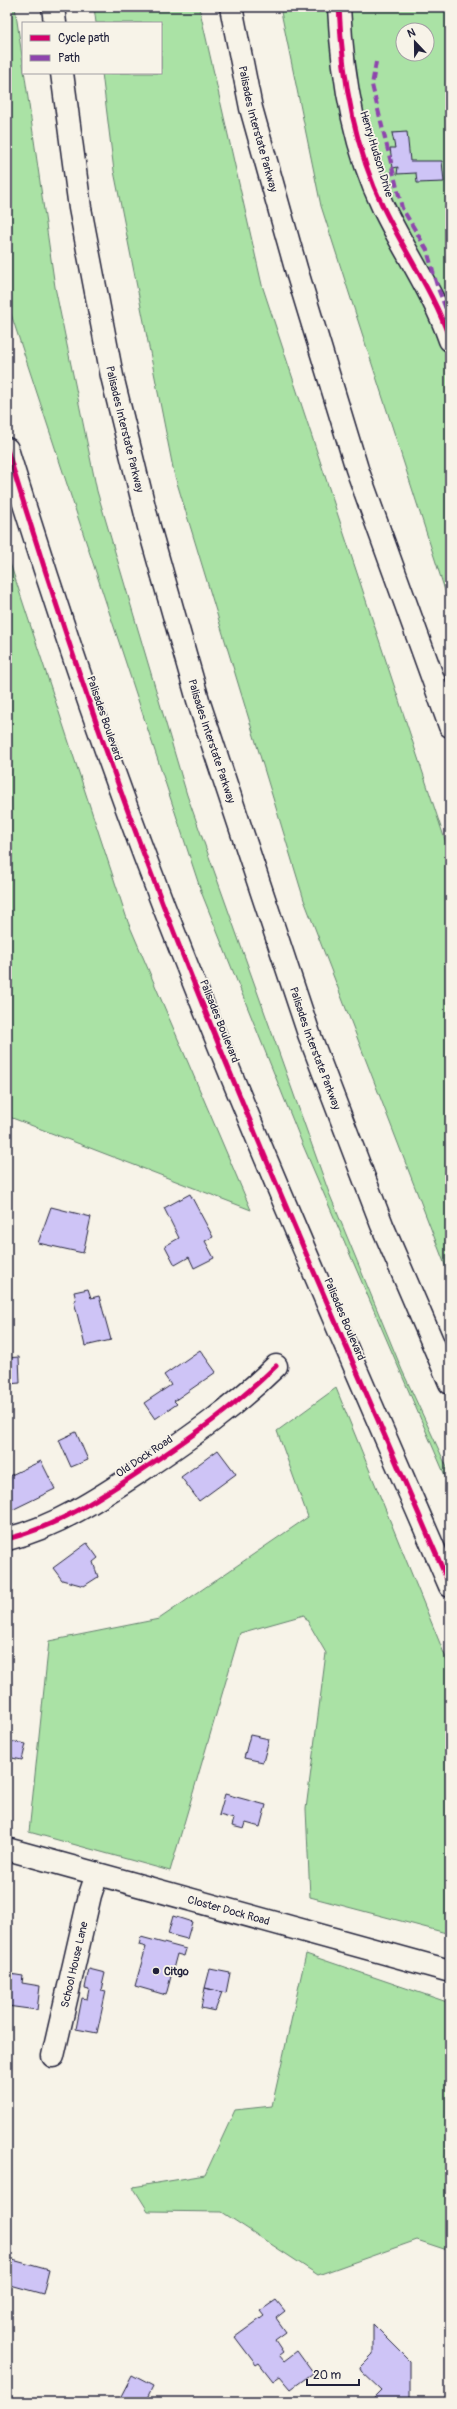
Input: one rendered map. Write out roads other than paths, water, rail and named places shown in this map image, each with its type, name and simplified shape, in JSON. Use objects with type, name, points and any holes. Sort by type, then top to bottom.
[{"type":"main road","points":[[53,7],[56,22]]},
{"type":"main road","name":"Palisades Interstate Parkway","points":[[232,7],[251,108],[352,454],[450,726]]},
{"type":"main road","name":"Henry Hudson Drive","points":[[338,7],[345,67],[356,127],[371,176],[383,206],[450,340]]},
{"type":"main road","name":"Palisades Interstate Parkway","points":[[62,74],[80,208],[112,376],[149,527],[196,692],[254,872],[309,1034],[382,1225],[450,1384]]},
{"type":"main road","name":"Palisades Boulevard","points":[[7,448],[100,735],[181,950],[268,1166],[450,1586]]},
{"type":"main road","name":"Old Dock Road","points":[[7,1539],[46,1525],[112,1490],[225,1413],[276,1366]]},
{"type":"main road","name":"Closter Dock Road","points":[[7,1849],[450,1971]]},
{"type":"main road","name":"School House Lane","points":[[53,2056],[90,1895],[97,1874]]},
{"type":"place","name":"Citgo","points":[[156,1971]]}]
